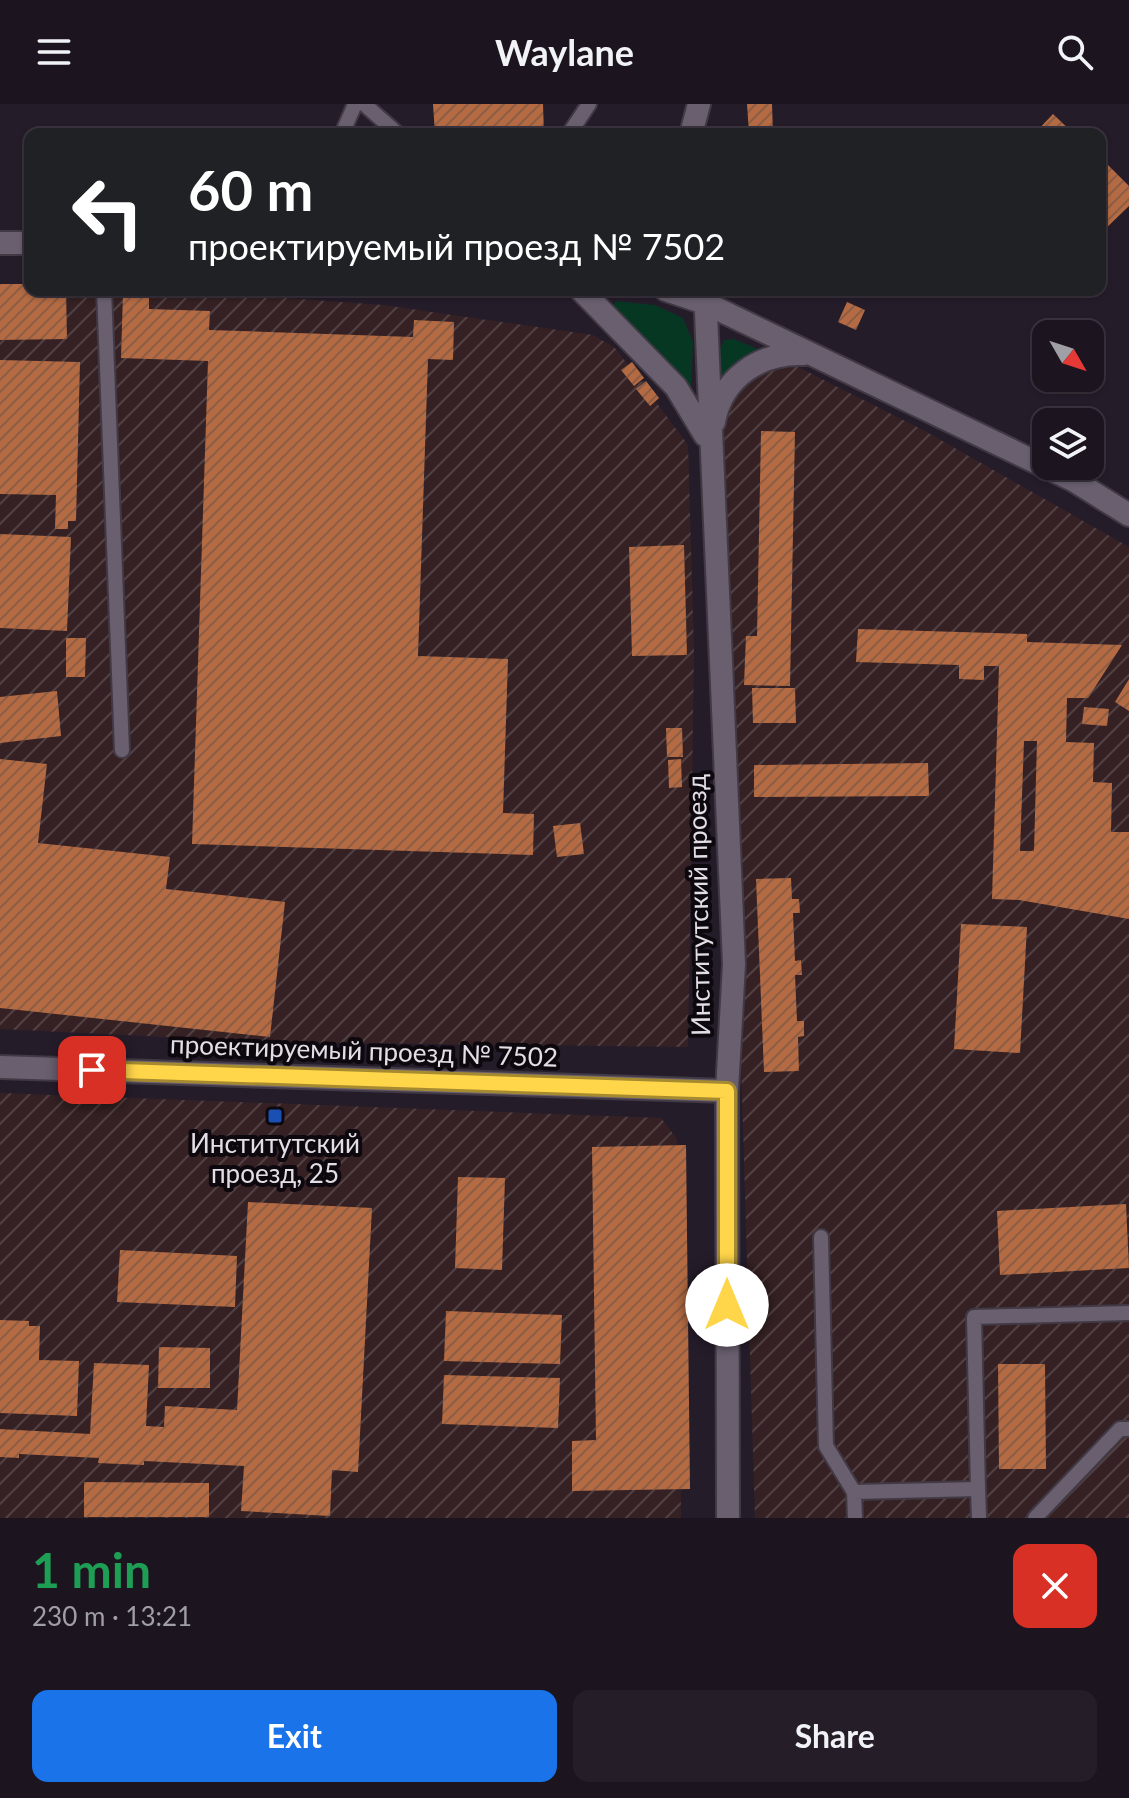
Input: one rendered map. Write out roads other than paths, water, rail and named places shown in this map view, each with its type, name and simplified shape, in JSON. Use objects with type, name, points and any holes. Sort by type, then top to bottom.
[{"type":"street","points":[[693,128],[700,104]]},
{"type":"street","points":[[700,104],[702,128]]},
{"type":"street","points":[[0,243],[24,243]]},
{"type":"street","points":[[587,296],[688,402],[710,447]]},
{"type":"street","points":[[705,296],[808,354],[1073,480],[1129,515]]},
{"type":"street","name":"Институтский проезд","points":[[705,296],[734,964],[727,1091],[728,1518]]},
{"type":"street","points":[[710,447],[717,408],[729,386],[755,362],[786,353],[808,354]]},
{"type":"street","name":"проектируемый проезд № 7502","points":[[0,1067],[727,1091]]},
{"type":"lane","points":[[345,128],[355,104]]},
{"type":"lane","points":[[364,104],[391,128]]},
{"type":"lane","points":[[573,128],[589,104]]},
{"type":"lane","points":[[104,296],[122,750]]},
{"type":"lane","points":[[821,1237],[826,1446],[854,1492],[855,1518]]},
{"type":"lane","points":[[979,1518],[974,1317],[1129,1313]]},
{"type":"lane","points":[[1035,1518],[1120,1429],[1129,1429]]},
{"type":"lane","points":[[854,1492],[978,1489]]},
{"type":"place","name":"Институтский проезд, 25","points":[[275,1116]]}]
